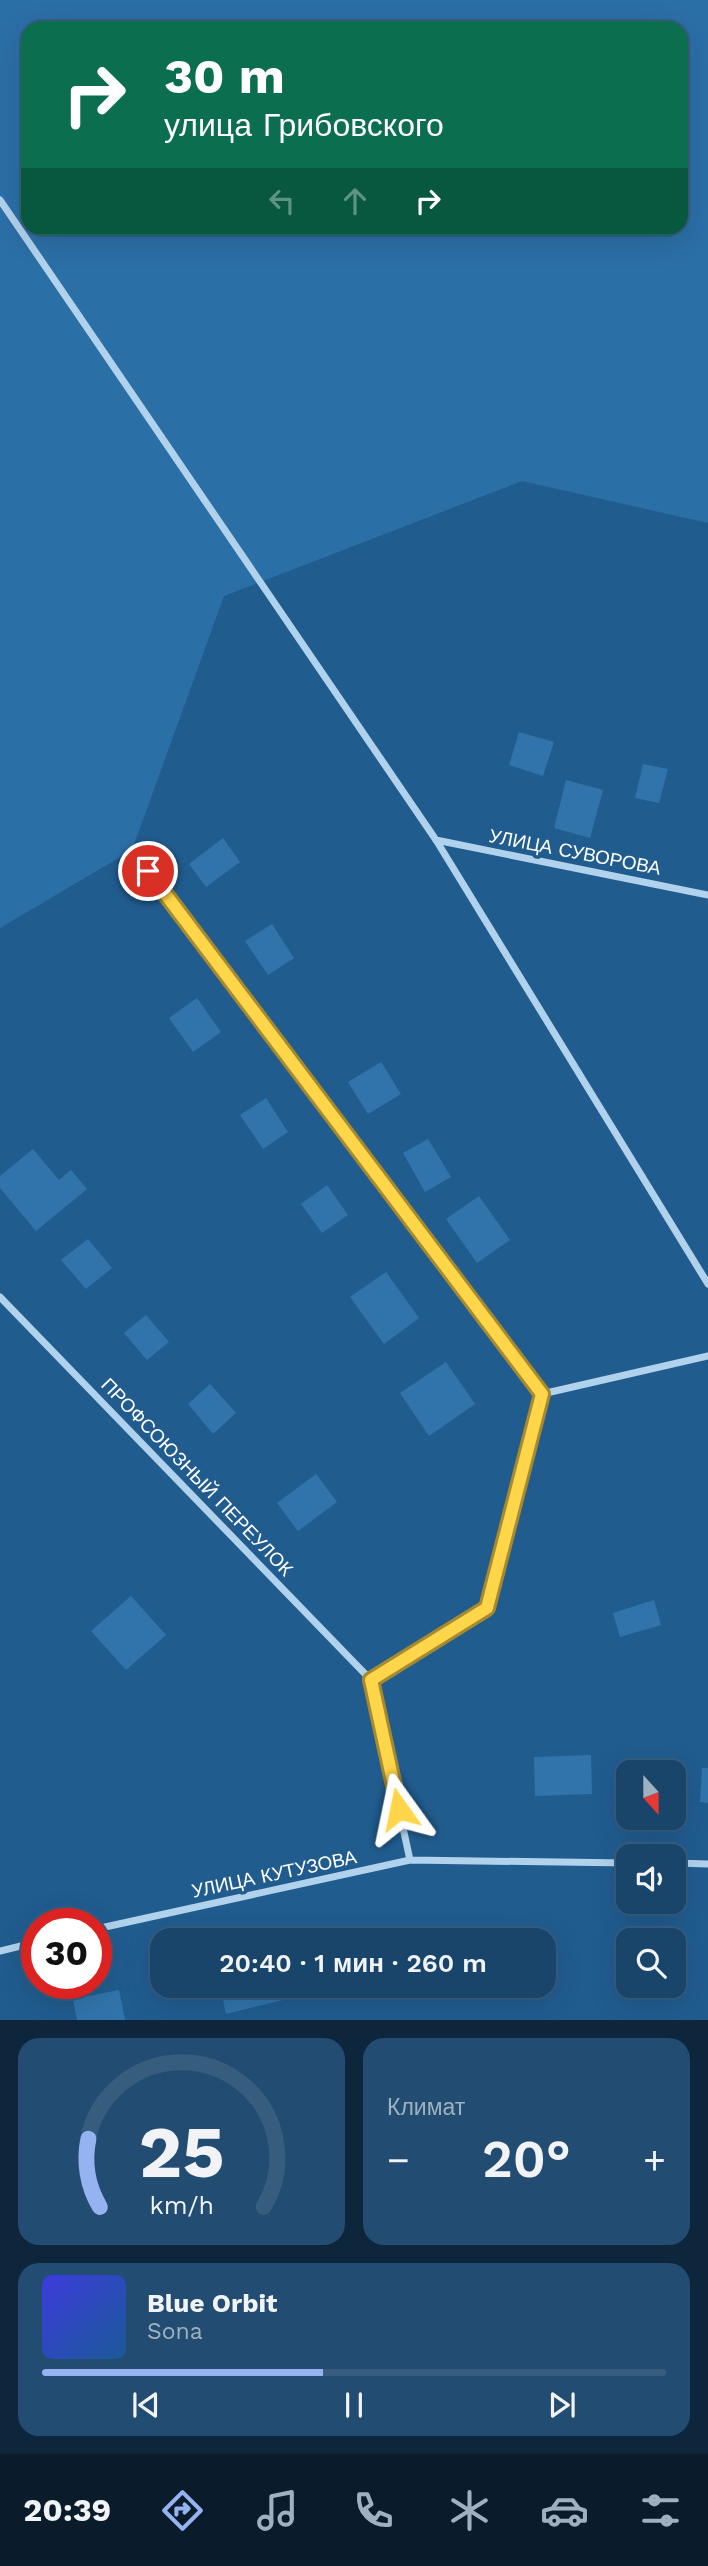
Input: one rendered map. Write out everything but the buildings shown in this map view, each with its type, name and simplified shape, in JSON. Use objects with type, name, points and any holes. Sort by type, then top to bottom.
[{"type":"street","points":[[0,201],[21,232]]},
{"type":"street","points":[[23,235],[436,840],[708,1284]]},
{"type":"street","name":"УЛИЦА СУВОРОВА","points":[[436,840],[708,895]]},
{"type":"street","points":[[132,850],[542,1394]]},
{"type":"street","name":"ПРОФСОЮЗНЫЙ ПЕРЕУЛОК","points":[[0,1297],[371,1680]]},
{"type":"street","points":[[542,1394],[708,1356]]},
{"type":"street","points":[[410,1860],[371,1680],[487,1608],[542,1394]]},
{"type":"street","name":"УЛИЦА КУТУЗОВА","points":[[112,1925],[410,1860],[616,1863]]},
{"type":"street","points":[[686,1863],[708,1864]]},
{"type":"street","points":[[0,1951],[21,1946]]},
{"type":"shaded area","points":[[0,0],[708,0],[708,523],[522,481],[224,596],[132,850],[0,928]]},
{"type":"route","points":[[148,871],[542,1394],[487,1608],[371,1680],[399,1809]]}]
